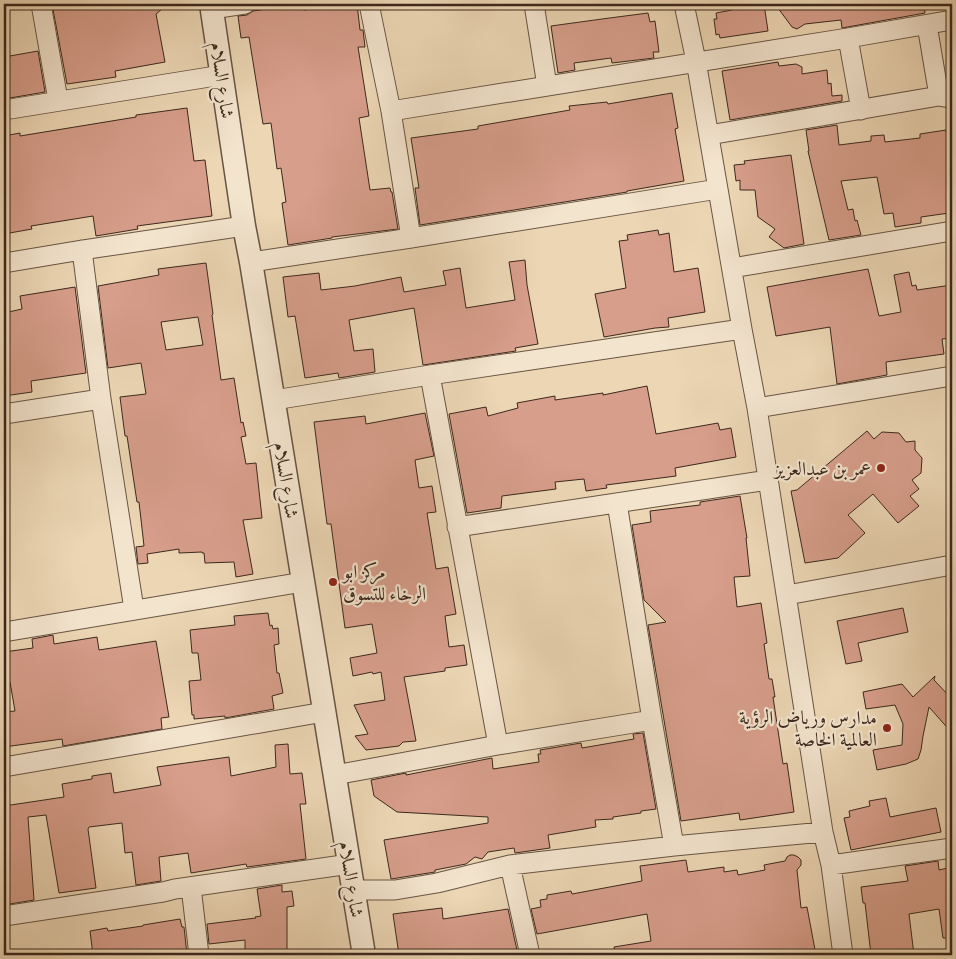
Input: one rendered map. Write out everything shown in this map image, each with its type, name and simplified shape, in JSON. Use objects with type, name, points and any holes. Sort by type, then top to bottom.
[{"type":"street","points":[[42,4],[58,100]]},
{"type":"street","points":[[212,6],[245,4]]},
{"type":"street","points":[[369,4],[391,111],[411,238]]},
{"type":"street","points":[[534,4],[547,86]]},
{"type":"street","points":[[684,4],[696,61],[757,408],[823,832],[831,866],[843,955]]},
{"type":"street","name":"شارع السلام","points":[[212,6],[244,226],[364,955]]},
{"type":"street","points":[[391,111],[952,20]]},
{"type":"street","points":[[709,135],[946,97],[927,25]]},
{"type":"street","points":[[848,38],[861,110]]},
{"type":"street","points":[[4,110],[222,75]]},
{"type":"street","points":[[251,262],[718,189]]},
{"type":"street","points":[[4,263],[244,226]]},
{"type":"street","points":[[732,268],[952,231]]},
{"type":"street","points":[[82,250],[101,399],[134,609]]},
{"type":"street","points":[[274,400],[742,329]]},
{"type":"street","points":[[430,375],[498,745]]},
{"type":"street","points":[[757,408],[952,376]]},
{"type":"street","points":[[4,414],[101,399]]},
{"type":"street","points":[[457,527],[768,480]]},
{"type":"street","points":[[617,503],[674,846]]},
{"type":"street","points":[[787,595],[952,565]]},
{"type":"street","points":[[4,632],[303,582]]},
{"type":"street","points":[[4,767],[324,712]]},
{"type":"street","points":[[335,775],[498,745],[652,720]]},
{"type":"street","points":[[353,890],[395,890],[437,883],[510,865],[674,846],[823,832]]},
{"type":"street","points":[[831,866],[952,848]]},
{"type":"street","points":[[4,916],[350,864]]},
{"type":"street","points":[[510,865],[530,955]]},
{"type":"street","points":[[191,887],[199,955]]},
{"type":"building","points":[[52,4],[168,4],[156,14],[165,62],[115,71],[116,77],[67,84]]},
{"type":"building","points":[[303,4],[304,10],[357,4],[360,30],[363,30],[365,47],[358,47],[369,116],[359,118],[370,190],[390,188],[398,229],[332,237],[288,245],[282,203],[286,202],[281,168],[277,169],[271,123],[263,124],[249,37],[241,38],[238,16],[247,15],[253,11]]},
{"type":"building","points":[[731,4],[764,4],[768,31],[720,38],[719,34],[716,35],[714,19],[717,19],[716,13],[732,10]]},
{"type":"building","points":[[775,4],[924,4],[925,13],[842,28],[841,20],[805,24],[797,29],[792,27]]},
{"type":"building","points":[[648,13],[650,22],[655,21],[659,52],[653,52],[654,58],[612,63],[611,58],[574,63],[575,70],[558,73],[551,26]]},
{"type":"building","points":[[38,51],[45,92],[4,99],[4,57]]},
{"type":"building","points":[[778,62],[779,66],[796,64],[802,67],[802,74],[827,70],[828,84],[831,83],[832,96],[842,95],[842,101],[730,120],[722,71]]},
{"type":"building","points":[[672,93],[678,128],[675,129],[684,181],[420,225],[415,188],[419,188],[411,138],[478,129],[478,126],[570,110],[569,106],[607,102],[608,104]]},
{"type":"building","points":[[187,108],[194,161],[205,160],[212,216],[137,226],[138,229],[96,236],[93,216],[31,226],[32,229],[4,234],[4,136],[20,133],[20,136],[136,117],[136,115]]},
{"type":"building","points":[[837,125],[839,145],[871,141],[871,136],[884,135],[885,142],[920,138],[920,134],[946,130],[952,164],[952,209],[948,210],[949,213],[921,217],[921,223],[895,227],[893,213],[884,214],[877,177],[841,181],[848,210],[853,209],[855,221],[857,220],[861,235],[829,240],[808,151],[806,130]]},
{"type":"building","points":[[791,155],[804,244],[784,248],[769,237],[775,229],[758,217],[755,190],[740,190],[740,180],[736,181],[734,165],[745,164],[744,161]]},
{"type":"building","points":[[658,230],[659,235],[669,233],[674,272],[698,268],[705,312],[668,318],[669,327],[604,337],[595,294],[626,288],[619,241],[628,240],[627,235]]},
{"type":"building","points":[[525,260],[527,285],[538,344],[515,348],[516,351],[423,365],[414,308],[349,320],[354,351],[373,349],[375,372],[339,378],[338,373],[305,378],[295,316],[288,317],[283,277],[319,273],[321,290],[355,286],[401,277],[404,292],[446,285],[443,271],[460,268],[466,308],[515,300],[509,262]]},
{"type":"building","points":[[206,263],[221,380],[234,378],[241,423],[243,422],[246,436],[241,437],[246,464],[256,463],[262,518],[243,520],[253,574],[236,577],[234,562],[205,563],[204,553],[179,553],[179,549],[147,554],[148,563],[138,564],[136,547],[144,546],[139,502],[137,502],[127,436],[125,436],[120,397],[146,394],[141,363],[108,368],[98,286],[159,275],[158,269]],"holes":[[[198,317],[203,345],[166,350],[161,322]]]},
{"type":"building","points":[[868,269],[879,316],[901,312],[894,275],[909,272],[912,286],[916,285],[917,290],[952,285],[952,338],[942,339],[944,354],[886,362],[887,375],[837,384],[830,327],[776,336],[767,287]]},
{"type":"building","points":[[75,287],[86,373],[31,381],[32,392],[4,396],[4,313],[22,309],[20,296]]},
{"type":"building","points":[[647,386],[656,434],[718,423],[720,430],[731,428],[736,457],[675,468],[676,476],[606,485],[607,488],[586,491],[584,479],[555,482],[556,489],[502,496],[501,508],[467,513],[449,414],[486,407],[488,416],[518,408],[517,403],[555,396],[555,400],[603,393],[603,395]]},
{"type":"building","points":[[425,413],[434,456],[415,460],[419,488],[432,486],[436,512],[427,513],[436,569],[448,567],[456,614],[445,616],[449,647],[464,645],[467,665],[445,668],[445,671],[404,677],[416,741],[403,742],[399,746],[366,750],[355,736],[368,734],[354,705],[385,700],[381,672],[353,676],[350,658],[377,653],[372,624],[345,628],[331,524],[327,524],[314,422],[365,416],[366,424]]},
{"type":"building","points":[[867,431],[874,439],[882,432],[899,433],[906,442],[915,441],[915,450],[922,458],[921,473],[912,480],[919,489],[910,496],[919,506],[898,523],[873,494],[848,515],[865,533],[838,558],[805,563],[791,491],[797,490]]},
{"type":"building","points":[[740,496],[747,538],[750,576],[734,577],[737,607],[761,603],[767,643],[764,644],[769,679],[772,679],[783,764],[787,763],[794,812],[740,820],[739,813],[681,821],[648,625],[666,622],[644,600],[632,525],[651,522],[650,511],[700,505],[700,502]]},
{"type":"building","points":[[903,608],[908,632],[858,643],[862,661],[846,664],[837,621]]},
{"type":"building","points":[[268,613],[270,626],[272,625],[273,629],[278,628],[279,644],[274,645],[277,673],[279,673],[283,693],[272,696],[274,709],[225,718],[225,716],[194,719],[189,681],[201,680],[198,653],[192,653],[190,630],[235,625],[234,616]]},
{"type":"building","points":[[53,635],[54,644],[97,637],[99,650],[156,641],[169,717],[161,718],[162,729],[63,746],[62,739],[4,747],[4,712],[15,711],[10,682],[4,683],[4,652],[33,648],[32,639]]},
{"type":"building","points":[[935,676],[934,680],[952,699],[952,733],[929,707],[918,759],[906,764],[877,770],[873,750],[902,745],[903,724],[895,705],[866,709],[863,692],[902,684],[913,697]]},
{"type":"building","points":[[643,733],[656,809],[613,817],[613,819],[595,820],[596,827],[548,835],[550,848],[515,853],[514,848],[488,852],[482,859],[475,857],[466,864],[435,870],[435,872],[391,879],[384,840],[488,823],[488,817],[397,812],[374,796],[371,780],[492,758],[493,769],[539,762],[538,754],[541,754],[540,750],[581,743],[582,748],[634,739],[633,734]]},
{"type":"building","points":[[288,744],[290,774],[302,773],[306,804],[300,804],[306,859],[247,867],[246,864],[191,873],[188,853],[159,857],[161,881],[136,885],[132,852],[125,853],[122,823],[89,827],[96,888],[59,893],[46,815],[28,817],[34,900],[4,905],[4,806],[64,797],[62,784],[92,779],[92,776],[111,773],[114,793],[161,785],[157,767],[229,757],[231,776],[276,767],[275,745]]},
{"type":"building","points":[[886,798],[890,817],[936,808],[941,832],[851,850],[844,818],[850,817],[849,811],[870,806],[869,801]]},
{"type":"building","points":[[790,855],[794,855],[801,860],[801,865],[797,870],[801,908],[807,907],[816,955],[615,955],[614,947],[651,941],[647,914],[537,934],[531,909],[541,907],[540,900],[547,899],[547,895],[571,891],[572,894],[642,881],[640,866],[686,860],[688,872],[724,867],[724,872],[737,870],[738,875],[765,870],[764,865],[785,861]]},
{"type":"building","points":[[938,861],[939,870],[952,867],[952,938],[943,938],[939,909],[909,914],[914,955],[871,955],[865,903],[863,903],[861,887],[908,881],[905,866]]},
{"type":"building","points":[[282,885],[282,892],[292,891],[294,906],[287,907],[287,955],[245,955],[245,940],[209,944],[207,924],[261,916],[257,889]]},
{"type":"building","points":[[442,908],[443,919],[508,909],[518,955],[399,955],[393,914]]},
{"type":"building","points":[[180,919],[182,927],[184,927],[187,955],[93,955],[90,931],[107,928],[108,931]]},
{"type":"place","name":"عمر بن عبدالعزيز","points":[[881,468]]},
{"type":"place","name":"مركز ابو الرخاء للتسوق","points":[[333,582]]},
{"type":"place","name":"مدارس ورياض الرؤية العالمية الخاصة","points":[[887,728]]}]
